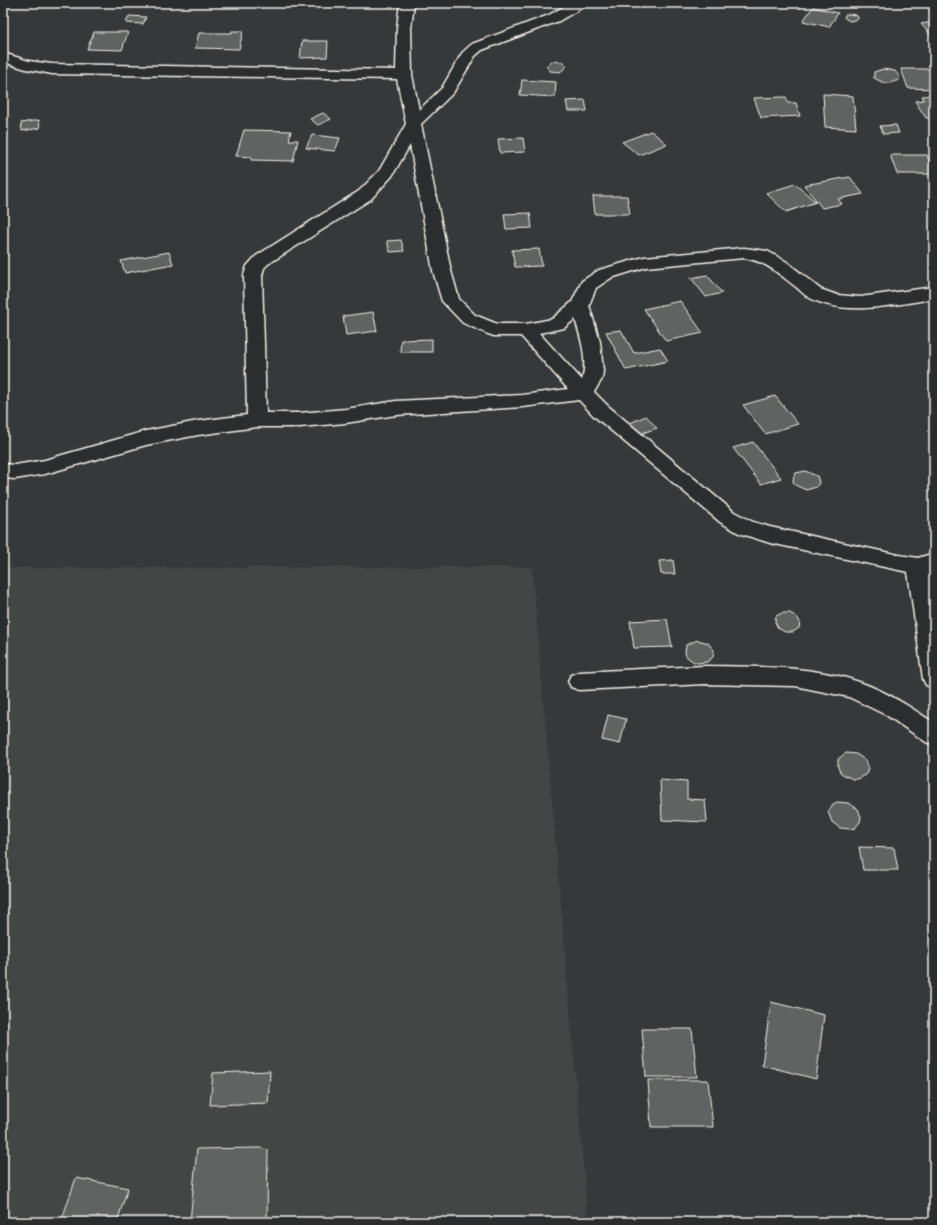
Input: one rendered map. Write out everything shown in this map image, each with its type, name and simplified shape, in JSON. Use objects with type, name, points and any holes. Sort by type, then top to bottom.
[{"type":"street","points":[[407,3],[404,28],[404,75],[442,271],[451,301],[468,319],[494,330],[526,330],[558,324],[580,305],[588,285],[605,274],[644,262],[744,253],[761,255],[781,266],[814,293],[835,300],[860,303],[934,293]]},
{"type":"street","points":[[257,420],[254,334],[254,275],[256,266],[262,260],[366,195],[386,173],[414,123],[448,90],[469,53],[477,47],[554,18],[577,3]]},
{"type":"street","points":[[3,57],[26,65],[52,68],[404,75]]},
{"type":"street","points":[[580,305],[592,351],[593,365],[592,379],[584,393]]},
{"type":"street","points":[[526,330],[601,411],[727,517],[746,528],[770,535],[926,564],[934,679]]},
{"type":"street","points":[[3,472],[15,472],[45,467],[146,438],[198,428],[257,420],[299,420],[346,416],[396,408],[522,401],[584,393]]},
{"type":"street","points":[[579,681],[705,675],[795,677],[853,689],[894,708],[934,734]]},
{"type":"shaded area","points":[[532,567],[588,1222],[3,1222],[3,568]]},
{"type":"building","points":[[813,7],[838,13],[829,27],[803,21]]},
{"type":"building","points":[[848,14],[856,15],[858,19],[850,21],[846,19],[844,17]]},
{"type":"building","points":[[129,16],[146,17],[143,24],[126,23]]},
{"type":"building","points":[[934,22],[934,36],[932,36],[921,24]]},
{"type":"building","points":[[232,31],[243,31],[239,49],[195,48],[199,33],[232,33]]},
{"type":"building","points":[[94,32],[128,32],[122,50],[87,49]]},
{"type":"building","points":[[302,41],[328,41],[327,57],[300,58]]},
{"type":"building","points":[[552,61],[563,62],[566,67],[560,72],[550,71],[546,66]]},
{"type":"building","points":[[883,69],[895,71],[900,77],[899,80],[884,83],[874,78],[874,72]]},
{"type":"building","points":[[901,69],[931,69],[934,77],[929,76],[934,89],[908,88]]},
{"type":"building","points":[[522,80],[556,82],[555,97],[520,95]]},
{"type":"building","points":[[823,94],[853,96],[856,129],[825,127]]},
{"type":"building","points":[[934,95],[934,118],[926,118],[915,101],[924,100],[922,96]]},
{"type":"building","points":[[786,97],[788,103],[796,103],[800,116],[761,118],[754,98]]},
{"type":"building","points":[[585,100],[587,111],[568,111],[566,101]]},
{"type":"building","points":[[323,113],[331,119],[318,125],[310,119]]},
{"type":"building","points":[[39,120],[40,128],[22,131],[21,123]]},
{"type":"building","points":[[896,125],[899,133],[883,134],[880,126]]},
{"type":"building","points":[[244,130],[291,131],[289,140],[298,140],[293,161],[251,160],[252,157],[236,156]]},
{"type":"building","points":[[651,131],[667,144],[639,155],[622,142]]},
{"type":"building","points":[[312,135],[340,138],[335,151],[306,148]]},
{"type":"building","points":[[523,138],[525,152],[500,153],[498,139]]},
{"type":"building","points":[[890,155],[927,155],[934,174],[897,174]]},
{"type":"building","points":[[850,177],[863,194],[838,199],[842,204],[822,208],[804,185]]},
{"type":"building","points":[[795,184],[816,202],[786,212],[766,193]]},
{"type":"building","points":[[593,196],[627,196],[630,214],[595,214]]},
{"type":"building","points":[[530,213],[532,228],[506,229],[504,214]]},
{"type":"building","points":[[401,240],[404,251],[390,252],[387,241]]},
{"type":"building","points":[[539,249],[542,266],[515,267],[512,250]]},
{"type":"building","points":[[169,252],[173,264],[125,273],[121,261]]},
{"type":"building","points":[[707,275],[722,293],[706,297],[691,278]]},
{"type":"building","points":[[680,301],[703,333],[666,341],[644,309]]},
{"type":"building","points":[[373,312],[377,331],[346,335],[343,316]]},
{"type":"building","points":[[621,330],[634,353],[660,348],[668,361],[626,370],[606,332]]},
{"type":"building","points":[[432,339],[432,352],[400,352],[401,340]]},
{"type":"building","points":[[775,396],[798,424],[765,434],[743,405]]},
{"type":"building","points":[[646,416],[657,428],[640,434],[630,423]]},
{"type":"building","points":[[753,442],[781,478],[761,484],[733,448]]},
{"type":"building","points":[[805,471],[817,476],[819,482],[817,487],[806,490],[795,485],[793,481],[794,475]]},
{"type":"building","points":[[673,560],[675,574],[661,574],[659,561]]},
{"type":"building","points":[[782,613],[790,613],[797,617],[800,622],[799,628],[793,632],[785,632],[778,628],[775,622],[776,616]]},
{"type":"building","points":[[667,619],[672,647],[634,648],[630,621]]},
{"type":"building","points":[[698,640],[708,643],[714,650],[713,657],[707,662],[694,662],[687,657],[685,653],[686,645]]},
{"type":"building","points":[[608,715],[626,719],[620,744],[602,740]]},
{"type":"building","points":[[846,753],[856,754],[865,760],[868,768],[866,775],[858,779],[853,779],[840,772],[838,767],[838,759]]},
{"type":"building","points":[[660,780],[687,782],[687,799],[705,800],[707,822],[662,820]]},
{"type":"building","points":[[837,802],[848,803],[858,809],[861,817],[860,822],[855,828],[840,828],[832,822],[828,812],[833,804]]},
{"type":"building","points":[[859,847],[894,848],[898,870],[863,870]]},
{"type":"building","points":[[771,1002],[824,1015],[816,1079],[762,1065]]},
{"type":"building","points":[[642,1029],[692,1029],[697,1077],[646,1077]]},
{"type":"building","points":[[270,1071],[268,1103],[210,1105],[213,1073]]},
{"type":"building","points":[[648,1080],[708,1080],[713,1127],[651,1127]]},
{"type":"building","points":[[260,1148],[268,1150],[267,1222],[190,1222],[197,1149]]},
{"type":"building","points":[[76,1178],[128,1188],[117,1222],[61,1222]]}]
